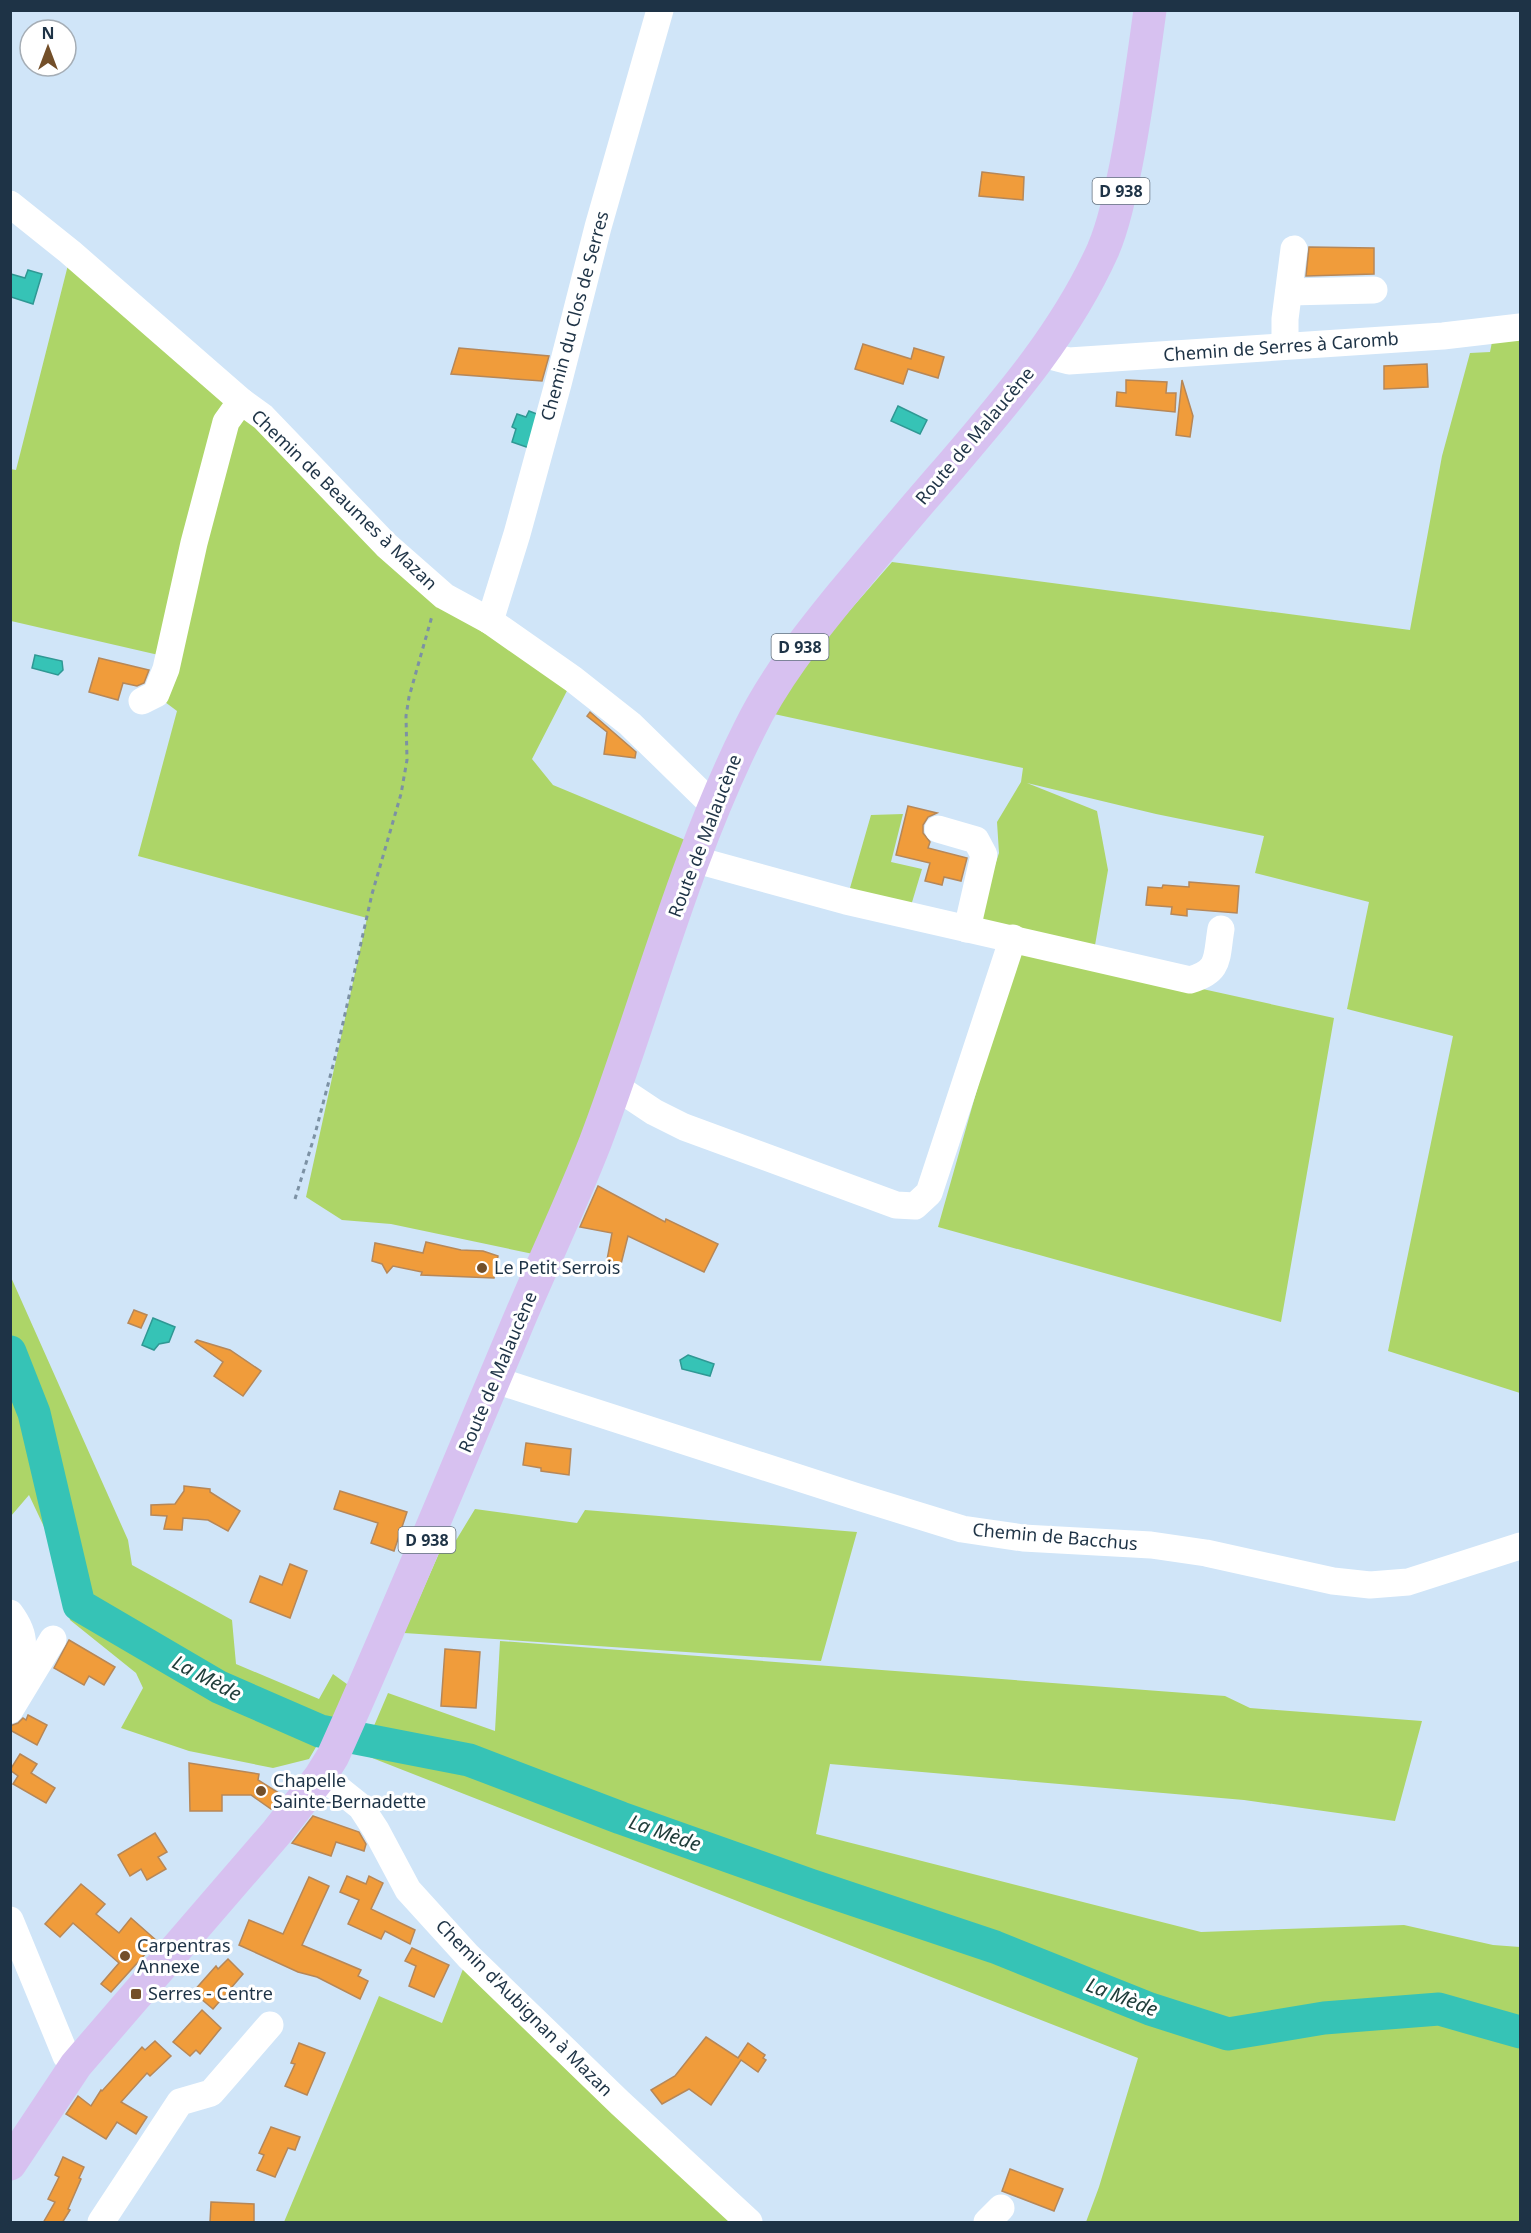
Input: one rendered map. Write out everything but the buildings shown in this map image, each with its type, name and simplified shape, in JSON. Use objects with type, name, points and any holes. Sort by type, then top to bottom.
[{"type":"main road","name":"Route de Malaucène","points":[[326,1767],[348,1723],[575,1194],[713,805],[752,723],[804,642],[900,524],[999,410],[1063,326],[1106,244],[1119,200],[1131,140],[1150,10]]},
{"type":"main road","name":"D 938","points":[[15,2152],[76,2065],[277,1832],[326,1767]]},
{"type":"street","name":"Chemin du Clos de Serres","points":[[490,621],[517,534],[598,227],[660,10]]},
{"type":"street","name":"Chemin de Beaumes à Mazan","points":[[10,204],[70,252],[262,417],[386,545],[444,596],[490,621],[573,679],[630,724],[713,805]]},
{"type":"street","points":[[1285,346],[1285,319],[1294,249]]},
{"type":"street","points":[[1288,292],[1374,290]]},
{"type":"street","name":"Chemin de Serres à Caromb","points":[[1042,354],[1069,361],[1443,336],[1521,327]]},
{"type":"street","points":[[142,701],[156,694],[166,669],[194,543],[226,422],[241,401]]},
{"type":"street","points":[[938,829],[976,840],[984,855],[967,929]]},
{"type":"street","points":[[693,859],[846,901],[1190,981],[1207,976],[1215,965],[1221,929]]},
{"type":"street","points":[[615,1086],[654,1113],[684,1127],[896,1205],[915,1206],[929,1193],[1013,938]]},
{"type":"street","name":"Chemin de Bacchus","points":[[495,1380],[962,1529],[1023,1538],[1151,1545],[1206,1553],[1333,1581],[1370,1585],[1408,1582],[1521,1546]]},
{"type":"street","points":[[10,1613],[20,1626],[24,1651],[10,1679]]},
{"type":"street","points":[[10,1710],[53,1639]]},
{"type":"street","name":"Chemin d'Aubignan à Mazan","points":[[326,1767],[336,1787],[361,1808],[376,1830],[408,1890],[468,1956],[620,2103],[749,2223]]},
{"type":"street","points":[[10,1920],[66,2056],[76,2065]]},
{"type":"street","points":[[101,2223],[180,2102],[211,2093],[270,2025]]},
{"type":"path","points":[[295,1199],[315,1134],[372,894],[401,794],[407,760],[406,716],[409,697],[432,616],[444,596]]},
{"type":"shaded area","points":[[68,265],[225,395],[163,656],[11,621],[10,469],[16,470]]},
{"type":"shaded area","points":[[28,270],[42,274],[33,304],[11,297],[11,274],[25,278]]},
{"type":"shaded area","points":[[1520,334],[1520,1393],[1388,1351],[1453,1036],[1347,1009],[1369,902],[1255,873],[1264,836],[1156,814],[1027,783],[1097,811],[1108,870],[1094,951],[975,925],[999,853],[997,822],[1021,782],[1023,768],[774,714],[811,655],[892,562],[1410,630],[1442,456],[1470,353],[1490,352],[1493,337]]},
{"type":"shaded area","points":[[898,406],[927,420],[920,434],[891,421]]},
{"type":"shaded area","points":[[529,411],[542,416],[535,450],[512,442],[516,429],[512,427],[517,414],[526,417]]},
{"type":"shaded area","points":[[247,417],[570,685],[532,759],[553,785],[690,842],[538,1255],[391,1224],[342,1220],[306,1197],[367,918],[138,856],[177,711],[161,699],[234,420]]},
{"type":"shaded area","points":[[35,655],[62,661],[63,670],[58,675],[32,668]]},
{"type":"shaded area","points":[[903,814],[891,862],[922,869],[910,909],[848,895],[871,815]]},
{"type":"shaded area","points":[[1018,945],[1334,1018],[1281,1322],[938,1227]]},
{"type":"shaded area","points":[[10,1275],[128,1540],[132,1565],[232,1620],[236,1664],[319,1699],[333,1674],[351,1687],[309,1759],[273,1768],[189,1751],[121,1728],[143,1688],[136,1673],[70,1620],[54,1548],[29,1495],[11,1516]]},
{"type":"shaded area","points":[[153,1318],[175,1327],[169,1342],[159,1344],[154,1350],[142,1345]]},
{"type":"shaded area","points":[[688,1355],[714,1364],[710,1376],[682,1369],[680,1360]]},
{"type":"shaded area","points":[[475,1509],[577,1523],[585,1510],[857,1532],[821,1661],[404,1633],[444,1542],[455,1542]]},
{"type":"shaded area","points":[[500,1641],[1225,1696],[1250,1708],[1422,1721],[1395,1821],[1244,1800],[830,1764],[816,1834],[1201,1932],[1404,1925],[1493,1945],[1520,1947],[1520,2222],[1086,2222],[1099,2187],[1138,2058],[362,1754],[388,1693],[495,1731]]},
{"type":"shaded area","points":[[463,1969],[731,2222],[284,2222],[379,1996],[442,2023]]},
{"type":"waterway","name":"La Mède","points":[[10,1352],[34,1413],[79,1605],[219,1687],[320,1731],[469,1760],[621,1818],[995,1947],[1150,2009],[1228,2034],[1324,2018],[1439,2009],[1520,2032]]},
{"type":"place","name":"Le Petit Serrois","points":[[482,1268]]},
{"type":"place","name":"Chapelle Sainte-Bernadette","points":[[261,1791]]},
{"type":"place","name":"Carpentras Annexe","points":[[125,1956]]},
{"type":"place","name":"Serres - Centre","points":[[136,1994]]}]
